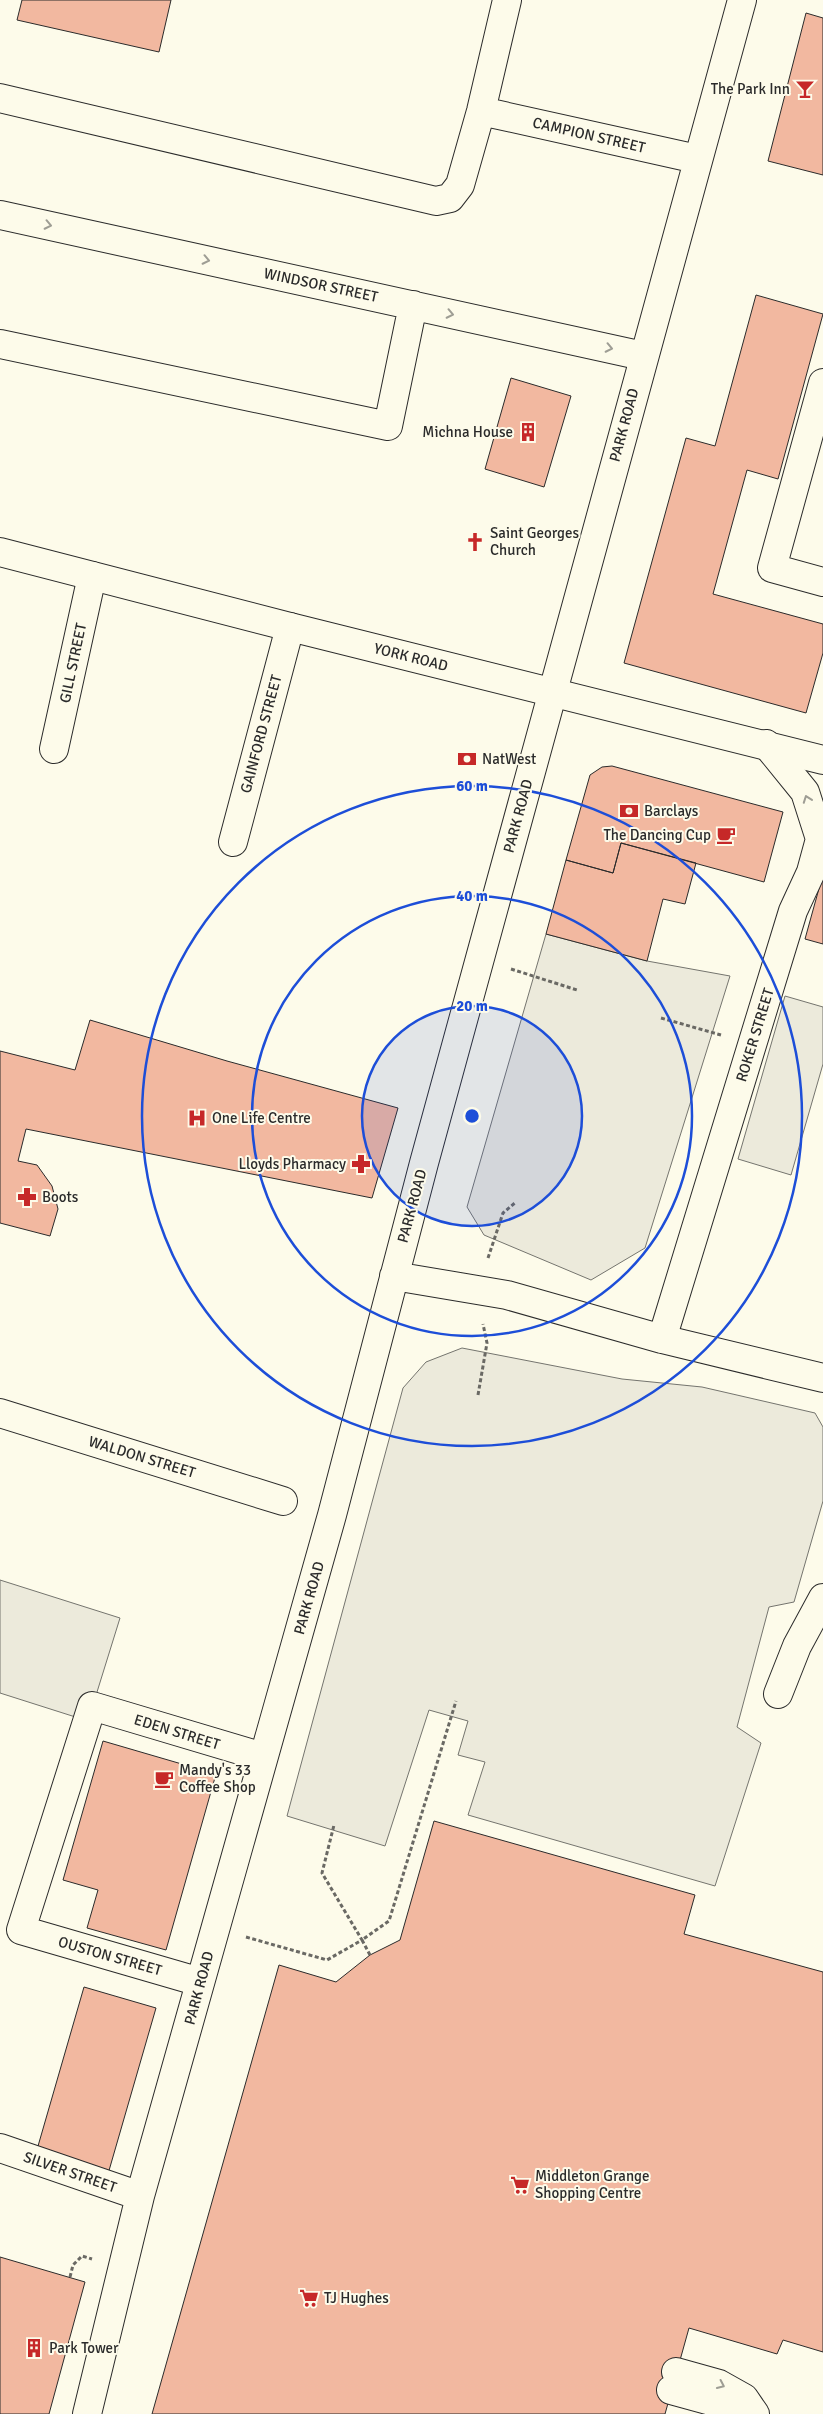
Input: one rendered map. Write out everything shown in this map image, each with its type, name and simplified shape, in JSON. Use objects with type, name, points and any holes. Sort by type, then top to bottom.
[{"type":"street","points":[[0,98],[436,201],[450,198],[460,185],[481,111],[508,0]]},
{"type":"street","name":"PARK ROAD","points":[[87,2414],[140,2196],[332,1515],[479,959],[742,0]]},
{"type":"street","name":"CAMPION STREET","points":[[481,111],[697,159]]},
{"type":"street","name":"WINDSOR STREET","points":[[0,214],[643,356]]},
{"type":"street","points":[[0,344],[388,426],[412,305]]},
{"type":"street","points":[[823,382],[772,568],[823,582]]},
{"type":"street","name":"YORK ROAD","points":[[0,552],[290,627],[766,744],[823,760]]},
{"type":"street","name":"GILL STREET","points":[[54,749],[92,576]]},
{"type":"street","name":"GAINFORD STREET","points":[[233,842],[290,627]]},
{"type":"street","name":"ROKER STREET","points":[[662,1339],[793,911],[811,872],[820,839],[805,792],[766,744]]},
{"type":"street","points":[[394,1276],[507,1295],[662,1339],[823,1378]]},
{"type":"street","name":"WALDON STREET","points":[[0,1413],[283,1501]]},
{"type":"street","points":[[778,1694],[797,1646],[823,1598]]},
{"type":"street","name":"EDEN STREET","points":[[21,1930],[92,1706],[263,1757]]},
{"type":"street","name":"OUSTON STREET","points":[[21,1930],[200,1982]]},
{"type":"street","name":"SILVER STREET","points":[[0,2148],[140,2196]]},
{"type":"street","points":[[732,2414],[674,2381],[719,2384],[744,2398],[755,2414]]},
{"type":"path","points":[[479,959],[577,990]]},
{"type":"path","points":[[662,1018],[753,1044]]},
{"type":"path","points":[[215,1928],[327,1960],[362,1940],[389,1921],[456,1701]]},
{"type":"path","points":[[334,1826],[322,1873],[370,1955]]},
{"type":"path","points":[[70,2277],[73,2265],[82,2256],[100,2261]]},
{"type":"shaded area","points":[[546,934],[647,961],[730,976],[645,1248],[591,1280],[484,1235],[467,1207]]},
{"type":"shaded area","points":[[785,996],[823,1007],[823,1064],[791,1175],[738,1159]]},
{"type":"shaded area","points":[[462,1348],[622,1379],[702,1387],[815,1413],[823,1427],[823,1501],[794,1602],[769,1607],[737,1727],[761,1743],[715,1886],[468,1815],[485,1762],[458,1755],[468,1721],[429,1710],[385,1846],[287,1816],[403,1388],[426,1362]]},
{"type":"shaded area","points":[[0,1580],[120,1618],[88,1721],[0,1693]]},
{"type":"building","points":[[22,0],[171,0],[159,52],[17,20]]},
{"type":"building","name":"The Park Inn","points":[[806,13],[823,18],[823,175],[768,161]]},
{"type":"building","points":[[756,295],[823,314],[778,479],[747,470],[713,594],[823,624],[823,653],[806,713],[624,663],[686,438],[715,446]]},
{"type":"building","name":"Michna House","points":[[511,378],[571,396],[544,487],[485,469]]},
{"type":"building","points":[[612,766],[783,812],[764,882],[621,843],[613,873],[566,860],[590,775],[602,767]]},
{"type":"building","points":[[621,843],[696,863],[685,904],[663,899],[647,961],[546,934],[566,860],[613,873]]},
{"type":"building","points":[[823,874],[823,944],[805,939]]},
{"type":"building","name":"One Life Centre","points":[[90,1020],[227,1061],[398,1108],[372,1198],[26,1129],[18,1161],[37,1165],[52,1186],[58,1209],[50,1236],[0,1223],[0,1051],[75,1070]]},
{"type":"building","points":[[103,1741],[216,1774],[166,1950],[87,1928],[98,1890],[63,1880]]},
{"type":"building","name":"Middleton Grange Shopping Centre","points":[[434,1821],[695,1895],[684,1934],[823,1972],[823,2352],[783,2340],[777,2354],[689,2328],[665,2414],[152,2414],[279,1965],[336,1982],[370,1955],[400,1940]]},
{"type":"building","points":[[84,1987],[156,2008],[108,2174],[36,2153]]},
{"type":"building","name":"Park Tower","points":[[0,2257],[85,2282],[49,2414],[0,2414]]},
{"type":"place","name":"The Park Inn","points":[[805,89]]},
{"type":"place","name":"Michna House","points":[[528,432]]},
{"type":"place","name":"Saint Georges Church","points":[[475,542]]},
{"type":"place","name":"NatWest","points":[[467,759]]},
{"type":"place","name":"Barclays","points":[[629,811]]},
{"type":"place","name":"The Dancing Cup","points":[[726,835]]},
{"type":"place","name":"One Life Centre","points":[[197,1118]]},
{"type":"place","name":"Lloyds Pharmacy","points":[[361,1164]]},
{"type":"place","name":"Boots","points":[[27,1197]]},
{"type":"place","name":"Mandy's 33 Coffee Shop","points":[[164,1779]]},
{"type":"place","name":"Middleton Grange Shopping Centre","points":[[520,2185]]},
{"type":"place","name":"TJ Hughes","points":[[309,2298]]},
{"type":"place","name":"Park Tower","points":[[34,2348]]}]
